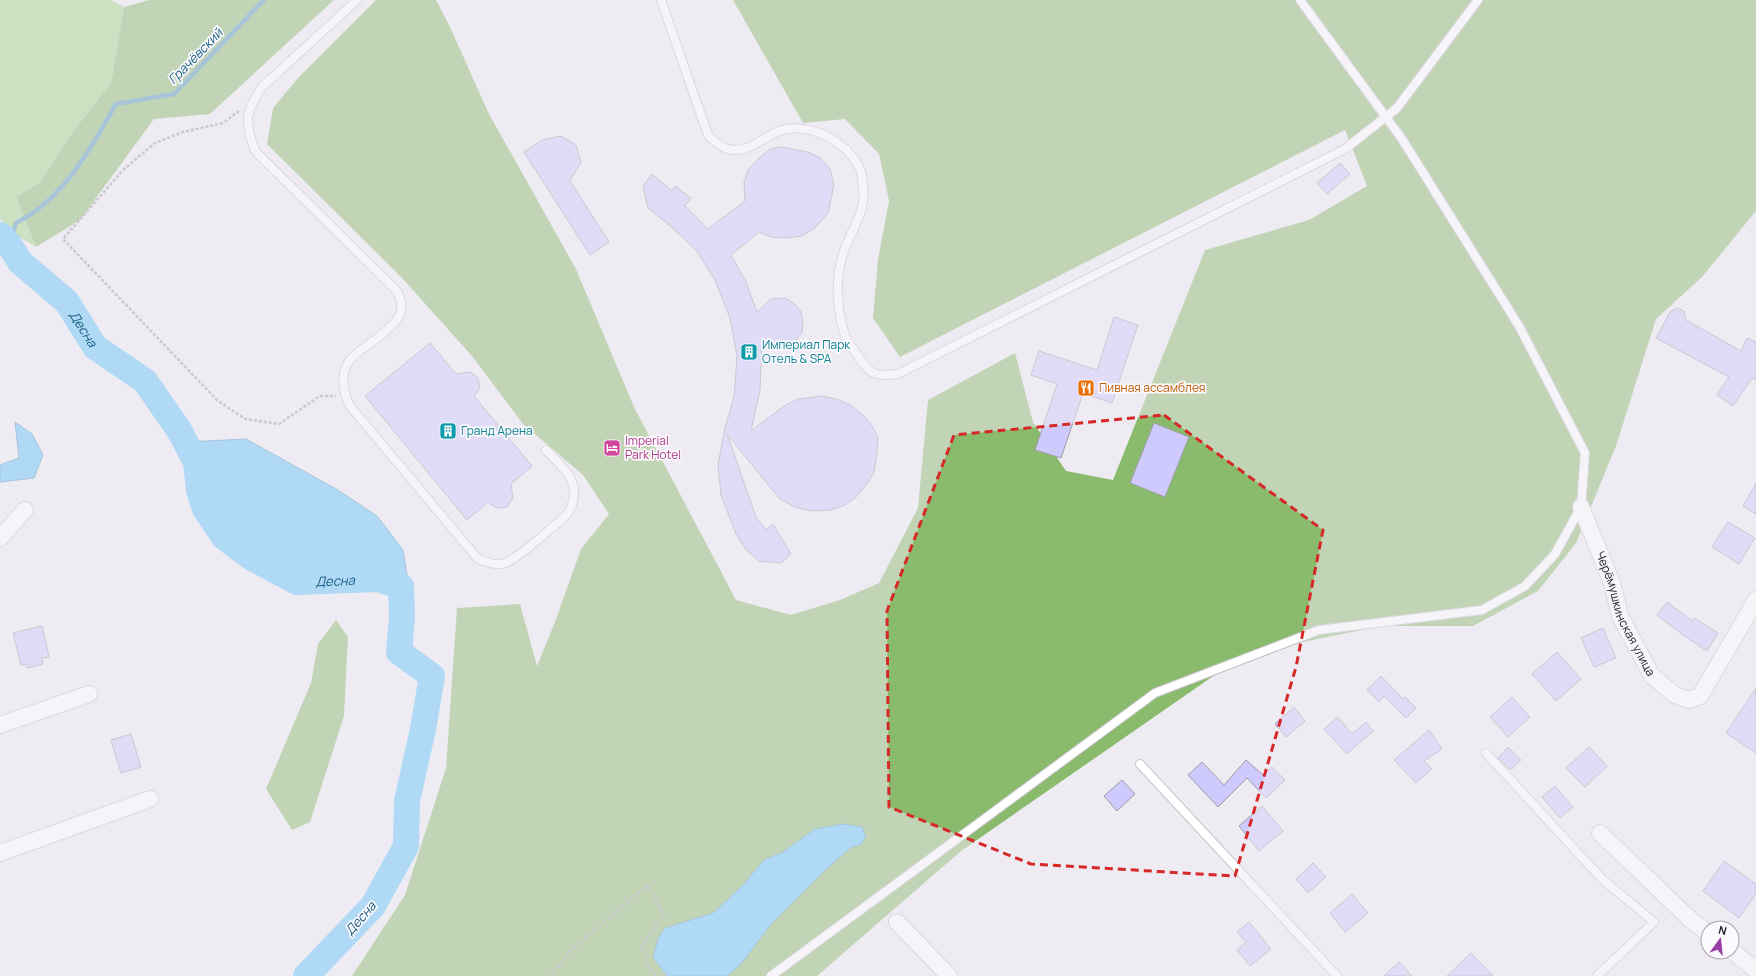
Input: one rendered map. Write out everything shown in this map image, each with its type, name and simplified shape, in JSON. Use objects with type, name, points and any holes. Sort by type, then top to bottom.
[{"type":"street","name":"Черёмушкинская улица","points":[[1581,507],[1612,583],[1620,616],[1652,676],[1675,695],[1690,700],[1700,696],[1756,600]]},
{"type":"street","points":[[0,538],[25,510]]},
{"type":"street","points":[[0,725],[89,694]]},
{"type":"street","points":[[0,853],[150,799]]},
{"type":"street","points":[[1600,833],[1700,927]]},
{"type":"street","points":[[897,922],[949,976]]},
{"type":"street","points":[[1740,958],[1756,970]]},
{"type":"lane","points":[[357,0],[262,87],[252,101],[248,116],[248,132],[256,152],[396,290],[401,298],[402,307],[399,317],[392,326],[350,359],[344,372],[344,396],[350,406],[478,559],[490,564],[504,564],[515,558],[568,513],[574,500],[574,488],[569,476],[546,450]]},
{"type":"lane","points":[[661,0],[708,135],[720,145],[732,150],[747,149],[770,135],[786,129],[805,129],[828,136],[846,149],[861,171],[864,198],[860,217],[845,246],[839,272],[838,306],[846,339],[868,371],[883,376],[898,374],[1345,149],[1397,108],[1478,0]]},
{"type":"lane","points":[[771,976],[1155,693],[1319,630],[1482,610],[1525,586],[1555,554],[1581,507],[1585,453],[1519,326],[1402,138],[1300,0]]},
{"type":"lane","points":[[1486,752],[1602,878],[1654,922],[1597,976]]},
{"type":"lane","points":[[1140,764],[1337,976]]},
{"type":"path","points":[[252,101],[223,123],[182,132],[155,143],[124,168],[63,239],[217,400],[245,419],[279,424],[320,396],[344,396]]},
{"type":"path","points":[[551,976],[574,947],[648,885],[664,914],[642,946],[649,967],[655,975]]},
{"type":"highlighted area","points":[[1164,415],[1323,530],[1296,667],[1235,876],[1031,864],[889,807],[887,611],[954,435]]},
{"type":"green space","points":[[0,0],[111,0],[124,7],[111,83],[74,130],[40,182],[16,197],[36,247],[18,236],[0,219]]},
{"type":"green space","points":[[149,0],[334,0],[210,114],[154,119],[80,220],[36,247],[16,197],[40,182],[74,130],[111,83],[124,7]]},
{"type":"green space","points":[[376,0],[436,0],[450,27],[489,114],[576,269],[634,407],[736,600],[791,615],[840,600],[879,583],[918,508],[928,400],[1015,353],[1033,422],[1066,471],[1113,480],[1205,250],[1309,220],[1367,186],[1345,130],[900,357],[873,318],[878,259],[889,201],[879,154],[845,119],[803,123],[733,0],[1756,0],[1756,211],[1702,277],[1656,319],[1616,446],[1576,543],[1538,591],[1473,626],[1381,626],[1245,654],[961,851],[817,976],[352,976],[405,895],[446,768],[457,608],[520,604],[537,666],[555,622],[581,549],[609,514],[583,475],[523,424],[472,356],[402,278],[267,144],[273,108],[298,78]]},
{"type":"green space","points":[[336,620],[348,637],[344,716],[310,822],[292,830],[266,789],[311,683],[318,644]]},
{"type":"water","points":[[15,422],[32,434],[43,455],[34,478],[0,482],[0,465],[19,458]]},
{"type":"water","points":[[246,439],[338,490],[377,516],[403,550],[407,575],[401,586],[318,581],[297,582],[252,558],[224,537],[205,509],[185,442]]},
{"type":"water","points":[[842,824],[862,827],[866,836],[861,844],[850,848],[822,873],[771,924],[741,964],[727,976],[667,976],[653,957],[659,936],[665,928],[713,913],[742,886],[764,860],[783,852],[815,829]]},
{"type":"building","points":[[561,136],[576,145],[581,162],[570,181],[609,242],[590,255],[524,152],[542,140]]},
{"type":"building","name":"Империал Парк Отель & SPA","points":[[781,147],[808,152],[820,158],[830,169],[834,185],[828,213],[815,228],[802,236],[786,238],[771,237],[759,232],[731,255],[746,282],[757,312],[771,299],[785,298],[795,304],[801,312],[803,324],[802,332],[796,340],[786,346],[777,347],[762,343],[760,390],[751,431],[784,406],[798,399],[823,396],[839,400],[850,405],[861,413],[871,424],[878,437],[874,472],[867,484],[856,497],[845,505],[831,510],[812,511],[794,507],[779,498],[727,434],[756,517],[766,530],[773,524],[791,554],[781,563],[759,561],[746,550],[736,534],[721,495],[718,465],[725,428],[734,397],[737,356],[730,318],[715,280],[697,251],[648,208],[643,186],[652,174],[672,191],[675,186],[691,198],[685,206],[708,229],[745,201],[744,182],[748,170],[770,149]]},
{"type":"building","points":[[1340,163],[1350,174],[1327,194],[1317,183]]},
{"type":"building","points":[[1677,308],[1684,311],[1686,320],[1741,351],[1747,338],[1756,342],[1756,380],[1752,378],[1733,406],[1717,395],[1729,377],[1656,338],[1670,312]]},
{"type":"building","name":"Пивная ассамблея","points":[[1114,317],[1138,325],[1112,403],[1083,393],[1061,458],[1035,450],[1057,384],[1031,375],[1039,351],[1097,370]]},
{"type":"building","name":"Гранд Арена","points":[[430,343],[456,374],[470,372],[478,378],[480,388],[474,396],[532,466],[511,484],[513,498],[507,507],[496,508],[488,502],[467,520],[365,396]]},
{"type":"building","points":[[1154,423],[1189,437],[1165,497],[1130,483]]},
{"type":"building","points":[[1756,483],[1756,514],[1743,506]]},
{"type":"building","points":[[1728,522],[1755,538],[1739,564],[1712,547]]},
{"type":"building","points":[[1667,602],[1692,621],[1694,618],[1718,633],[1707,651],[1657,615]]},
{"type":"building","points":[[42,626],[49,657],[42,658],[43,664],[27,668],[27,664],[21,665],[13,633]]},
{"type":"building","points":[[1603,628],[1616,658],[1594,667],[1581,638]]},
{"type":"building","points":[[1557,652],[1581,679],[1556,701],[1532,674]]},
{"type":"building","points":[[1381,676],[1403,699],[1405,697],[1416,708],[1406,718],[1384,696],[1379,702],[1367,690]]},
{"type":"building","points":[[1756,688],[1756,753],[1726,733]]},
{"type":"building","points":[[1512,697],[1530,717],[1508,737],[1490,717]]},
{"type":"building","points":[[1294,707],[1305,721],[1286,737],[1275,724]]},
{"type":"building","points":[[1338,717],[1352,734],[1366,722],[1373,731],[1347,754],[1324,729]]},
{"type":"building","points":[[1429,730],[1442,749],[1424,761],[1432,769],[1416,783],[1394,760]]},
{"type":"building","points":[[131,734],[141,767],[121,773],[111,740]]},
{"type":"building","points":[[1508,747],[1521,760],[1510,770],[1498,758]]},
{"type":"building","points":[[1589,747],[1607,766],[1585,787],[1566,768]]},
{"type":"building","points":[[1246,760],[1263,775],[1272,767],[1285,780],[1266,798],[1247,778],[1218,807],[1188,775],[1202,762],[1224,785]]},
{"type":"building","points":[[1122,780],[1135,794],[1117,811],[1104,796]]},
{"type":"building","points":[[1555,786],[1573,807],[1560,818],[1542,797]]},
{"type":"building","points":[[1262,806],[1283,831],[1259,851],[1239,826]]},
{"type":"building","points":[[1724,861],[1756,884],[1756,894],[1739,918],[1703,891]]},
{"type":"building","points":[[1313,863],[1326,877],[1308,893],[1296,879]]},
{"type":"building","points":[[1352,894],[1368,913],[1345,932],[1330,913]]},
{"type":"building","points":[[1249,922],[1271,949],[1250,966],[1237,950],[1246,942],[1237,932]]},
{"type":"building","points":[[1471,953],[1493,976],[1447,976]]},
{"type":"building","points":[[1399,962],[1412,976],[1384,976]]},
{"type":"waterway","name":"Грачёвский","points":[[9,244],[16,223],[33,213],[62,187],[86,155],[116,104],[174,94],[264,0]]},
{"type":"waterway","name":"Десна","points":[[0,235],[9,244],[20,262],[67,302],[95,347],[145,381],[179,430],[196,462],[199,490],[205,509],[224,537],[252,558],[297,582],[377,579],[401,586],[402,617],[399,652],[432,676],[423,729],[407,801],[406,846],[373,906],[306,976]]},
{"type":"place","name":"Империал Парк Отель & SPA","points":[[749,352]]},
{"type":"place","name":"Пивная ассамблея","points":[[1086,388]]},
{"type":"place","name":"Гранд Арена","points":[[448,431]]},
{"type":"place","name":"Imperial Park Hotel","points":[[612,448]]}]
